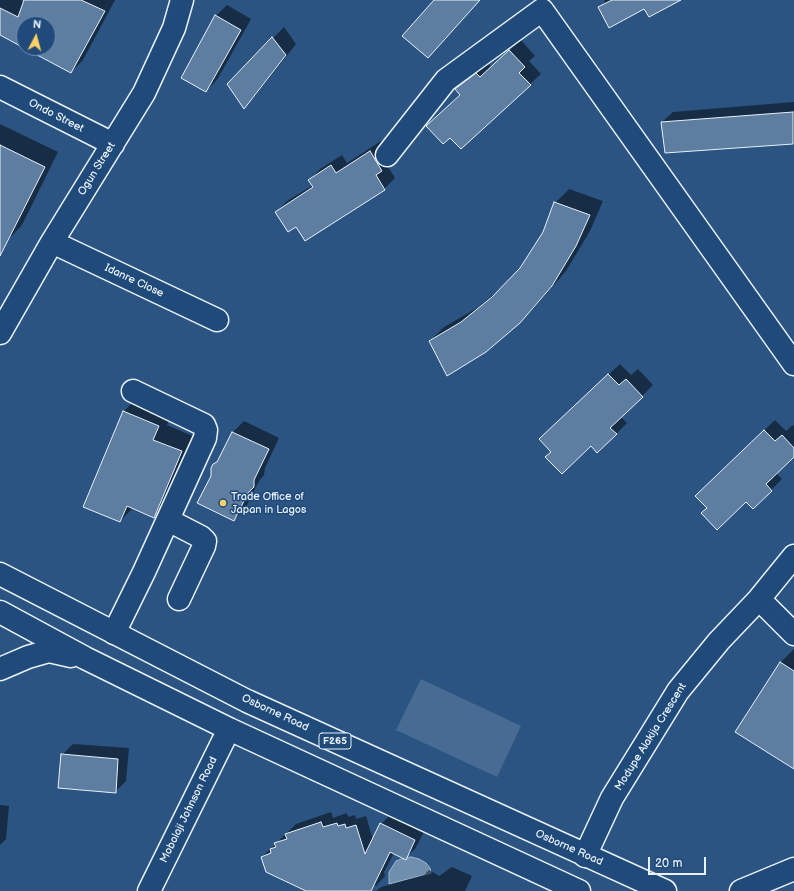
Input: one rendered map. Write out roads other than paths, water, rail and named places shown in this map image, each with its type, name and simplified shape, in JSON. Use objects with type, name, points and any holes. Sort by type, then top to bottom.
[{"type":"street","name":"Ogun Street","points":[[0,332],[52,242],[144,93],[174,28],[182,0]]},
{"type":"street","points":[[387,155],[446,80],[547,5],[794,364]]},
{"type":"street","name":"Ondo Street","points":[[0,87],[113,144]]},
{"type":"street","name":"Idanre Close","points":[[52,242],[217,320]]},
{"type":"street","points":[[114,633],[168,520],[205,438],[206,430],[204,425],[133,391]]},
{"type":"street","points":[[168,520],[201,537],[205,541],[180,599]]},
{"type":"street","name":"Modupe Alakija Crescent","points":[[585,856],[612,798],[678,691],[719,641],[760,599],[794,556]]},
{"type":"street","points":[[0,607],[3,574]]},
{"type":"street","name":"Osborne Road","points":[[3,574],[247,701],[585,856],[665,891]]},
{"type":"street","points":[[760,599],[794,634]]},
{"type":"street","points":[[0,612],[85,658],[229,729],[579,891]]},
{"type":"street","points":[[0,669],[28,657],[49,651],[85,658]]},
{"type":"street","name":"Mobolaji Johnson Road","points":[[149,891],[229,729]]},
{"type":"street","points":[[741,891],[794,869]]},
{"type":"place","name":"Trade Office of Japan in Lagos","points":[[223,503]]}]
